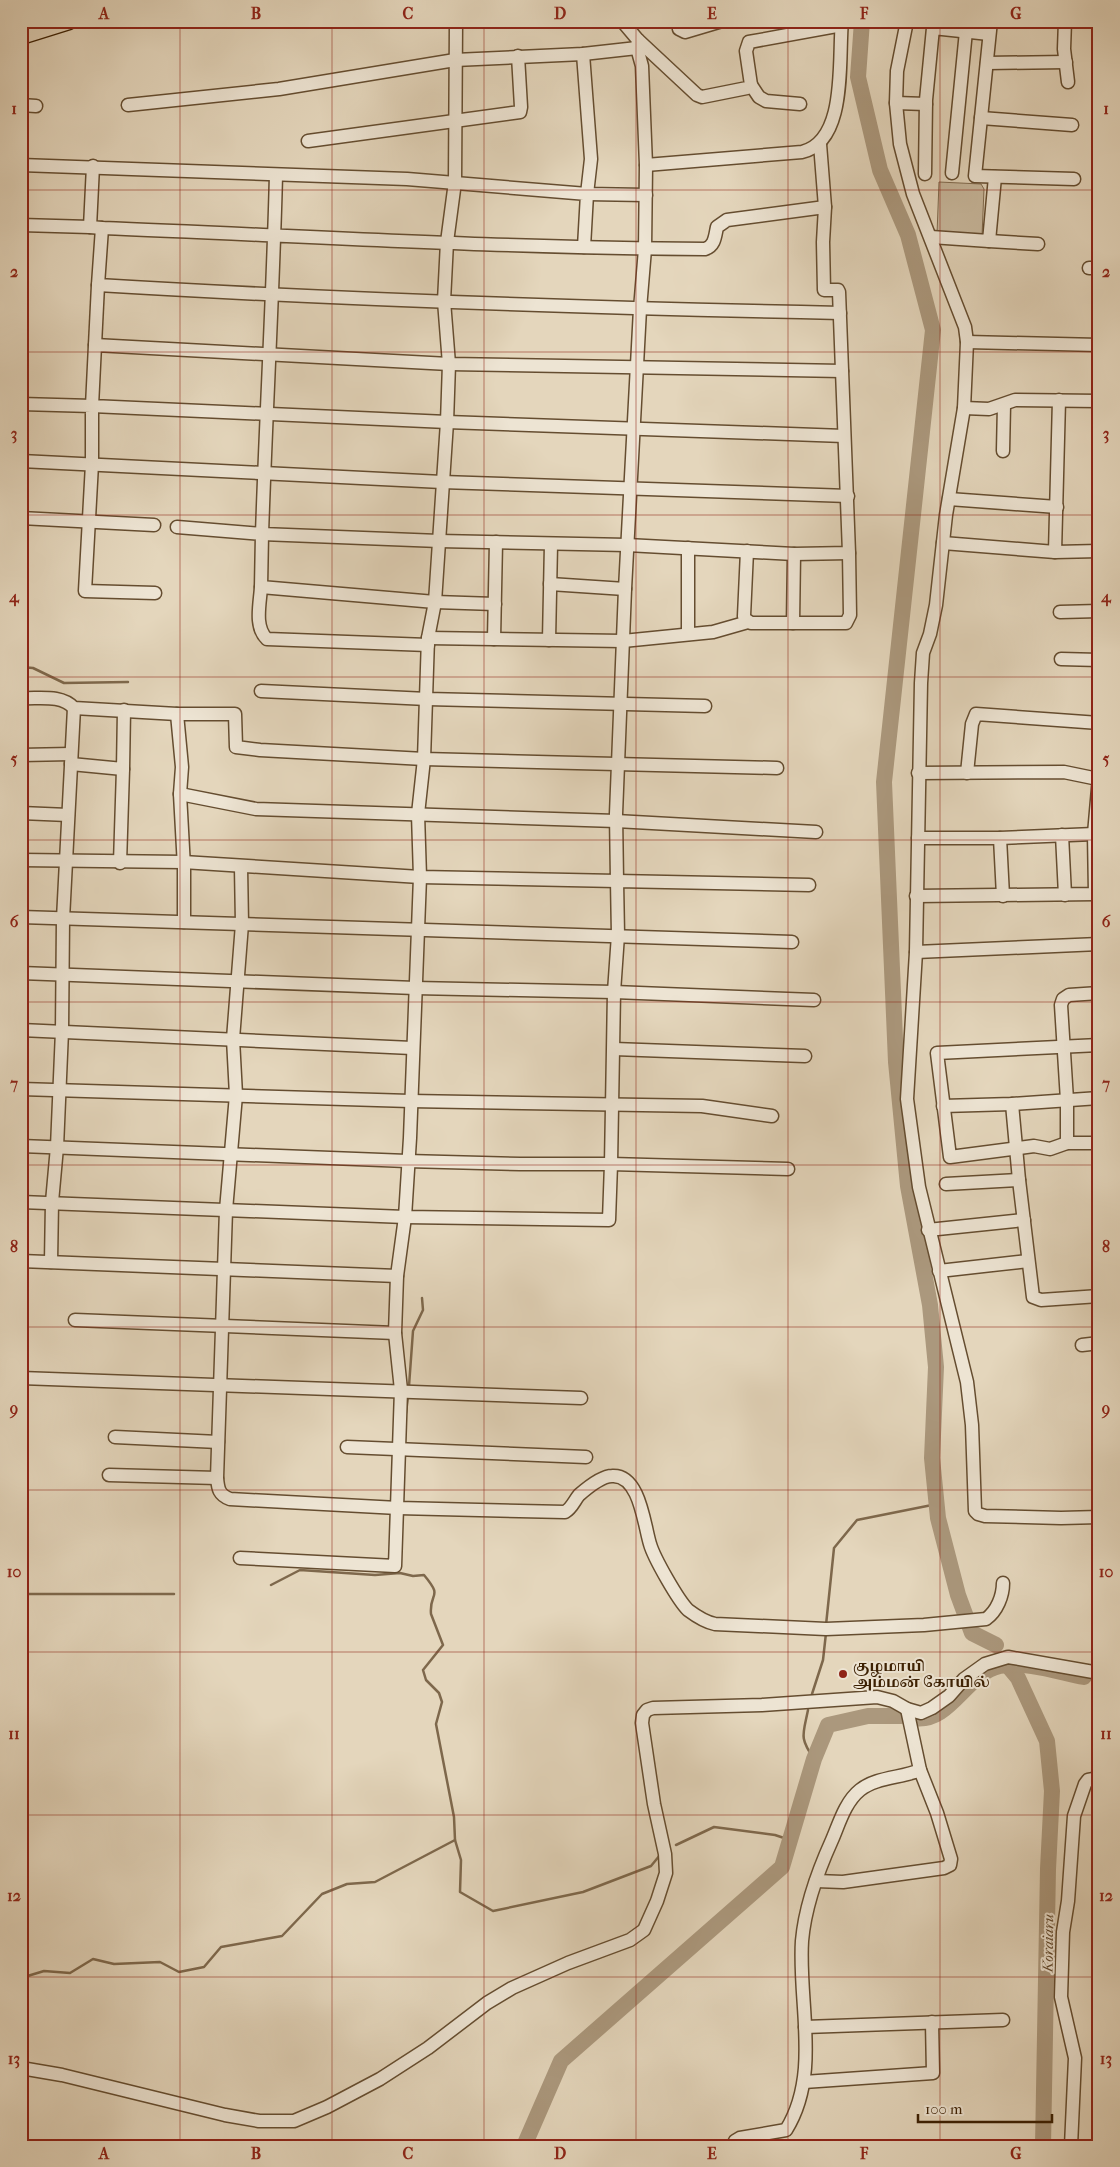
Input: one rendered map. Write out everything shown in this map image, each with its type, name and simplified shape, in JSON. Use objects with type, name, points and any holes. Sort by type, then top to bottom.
[{"type":"main road","points":[[21,36],[60,23]]},
{"type":"street","points":[[240,1558],[395,1566],[401,1390],[395,1333],[410,1138],[420,876],[418,814],[424,759],[428,641],[435,602],[447,422],[449,364],[444,302],[447,242],[455,182],[456,21]]},
{"type":"street","points":[[622,21],[638,44],[697,95],[711,95],[747,88],[751,85]]},
{"type":"street","points":[[678,21],[679,29],[685,32],[722,21]]},
{"type":"street","points":[[908,21],[897,72],[896,103],[900,144],[913,194],[965,327],[967,342],[964,408],[949,499],[936,605],[930,634],[923,653],[918,773],[916,952],[908,1099],[917,1179],[928,1230],[968,1382],[972,1425],[975,1510],[978,1514],[985,1516],[1061,1518],[1099,1516]]},
{"type":"street","points":[[1065,21],[1068,82]]},
{"type":"street","points":[[276,175],[272,296],[265,414],[259,623],[261,633],[267,639],[623,641],[721,630],[748,622],[840,624],[846,623],[849,620],[848,496],[839,292],[838,290],[824,290],[823,242],[825,207],[820,144],[836,111],[842,23],[749,42],[746,51],[751,85],[760,97],[766,101],[800,104]]},
{"type":"street","points":[[952,173],[967,26]]},
{"type":"street","points":[[925,174],[926,104],[933,28],[967,26],[990,28],[975,176],[1074,179]]},
{"type":"street","points":[[128,105],[279,89],[455,60],[583,54],[638,44]]},
{"type":"street","points":[[21,1202],[405,1217],[609,1220],[614,992],[618,935],[616,821],[618,763],[627,545],[645,249],[646,165],[642,66],[638,44]]},
{"type":"street","points":[[583,54],[591,159],[584,247]]},
{"type":"street","points":[[308,141],[520,112],[518,56]]},
{"type":"street","points":[[987,63],[1066,62]]},
{"type":"street","points":[[896,103],[926,104]]},
{"type":"street","points":[[21,105],[36,106]]},
{"type":"street","points":[[981,118],[1072,125]]},
{"type":"street","points":[[646,165],[802,152],[820,144]]},
{"type":"street","points":[[21,165],[93,166],[455,182],[587,194],[646,195]]},
{"type":"street","points":[[93,166],[98,285],[86,591],[155,593]]},
{"type":"street","points":[[989,241],[994,177]]},
{"type":"street","points":[[21,225],[584,247],[705,249],[714,243],[717,227],[727,220],[825,207]]},
{"type":"street","points":[[931,237],[1038,244]]},
{"type":"street","points":[[98,285],[272,296],[640,309],[840,313]]},
{"type":"street","points":[[967,342],[1099,345]]},
{"type":"street","points":[[95,345],[449,364],[842,371]]},
{"type":"street","points":[[964,408],[989,409],[1015,400],[1099,401]]},
{"type":"street","points":[[1055,552],[1059,400]]},
{"type":"street","points":[[21,404],[844,436]]},
{"type":"street","points":[[1003,451],[1004,405]]},
{"type":"street","points":[[21,461],[442,482],[631,487],[848,496]]},
{"type":"street","points":[[949,499],[1057,507]]},
{"type":"street","points":[[21,518],[154,525]]},
{"type":"street","points":[[177,527],[262,534],[439,542],[627,545],[794,554],[849,553]]},
{"type":"street","points":[[494,639],[496,542]]},
{"type":"street","points":[[943,543],[1055,552],[1099,552]]},
{"type":"street","points":[[549,640],[552,544]]},
{"type":"street","points":[[688,548],[688,634]]},
{"type":"street","points":[[747,551],[744,616],[748,622]]},
{"type":"street","points":[[793,623],[794,554]]},
{"type":"street","points":[[550,584],[625,589]]},
{"type":"street","points":[[261,587],[435,602],[495,604]]},
{"type":"street","points":[[1060,612],[1099,611]]},
{"type":"street","points":[[1061,659],[1099,660]]},
{"type":"street","points":[[261,691],[427,699],[705,706]]},
{"type":"street","points":[[21,698],[61,699],[68,701],[74,708],[63,919],[64,975],[60,1090],[52,1202],[51,1262]]},
{"type":"street","points":[[74,708],[177,714],[235,714],[236,747],[260,750],[424,759],[777,768]]},
{"type":"street","points":[[120,863],[124,710]]},
{"type":"street","points":[[177,714],[182,767],[180,794],[184,867],[184,922]]},
{"type":"street","points":[[967,773],[972,724],[976,714],[1099,723]]},
{"type":"street","points":[[21,755],[71,759],[123,768]]},
{"type":"street","points":[[916,896],[1097,894],[1094,834],[1099,778],[1064,772],[918,773]]},
{"type":"street","points":[[180,794],[256,809],[616,821],[816,832]]},
{"type":"street","points":[[21,813],[68,815]]},
{"type":"street","points":[[918,838],[1000,838],[1094,834]]},
{"type":"street","points":[[1062,835],[1065,895]]},
{"type":"street","points":[[1000,838],[1003,896]]},
{"type":"street","points":[[21,860],[120,863],[183,862],[242,867],[420,876],[808,885]]},
{"type":"street","points":[[242,867],[242,924],[233,1039],[236,1095],[226,1210],[218,1442],[217,1478],[218,1490],[222,1496],[230,1499],[398,1508],[565,1512],[570,1509],[579,1495],[601,1479],[612,1476],[622,1478],[630,1484],[641,1504],[650,1545],[658,1563],[687,1609],[706,1622],[826,1629],[924,1625],[949,1621],[986,1619],[996,1606],[1003,1592],[1003,1583]]},
{"type":"street","points":[[21,917],[792,942]]},
{"type":"street","points":[[916,952],[1099,944]]},
{"type":"street","points":[[21,974],[814,1000]]},
{"type":"street","points":[[1067,1143],[1067,1100],[1061,1006],[1063,999],[1069,995],[1099,992]]},
{"type":"street","points":[[21,1030],[412,1048]]},
{"type":"street","points":[[1099,1045],[937,1053],[950,1157],[1034,1146],[1050,1149],[1067,1143],[1099,1143]]},
{"type":"street","points":[[614,1049],[806,1056]]},
{"type":"street","points":[[21,1089],[410,1101],[613,1106],[702,1106],[772,1116]]},
{"type":"street","points":[[943,1106],[1012,1104],[1099,1098]]},
{"type":"street","points":[[1012,1104],[1033,1297],[1036,1300],[1099,1296]]},
{"type":"street","points":[[21,1146],[407,1161],[788,1169]]},
{"type":"street","points":[[946,1184],[1019,1180]]},
{"type":"street","points":[[928,1230],[1024,1220]]},
{"type":"street","points":[[21,1261],[224,1271],[398,1276]]},
{"type":"street","points":[[939,1271],[1028,1261]]},
{"type":"street","points":[[76,1320],[395,1333]]},
{"type":"street","points":[[1082,1345],[1099,1343]]},
{"type":"street","points":[[21,1378],[221,1386],[401,1390],[581,1398]]},
{"type":"street","points":[[115,1437],[218,1442]]},
{"type":"street","points":[[347,1447],[586,1457]]},
{"type":"street","points":[[109,1475],[217,1478]]},
{"type":"street","points":[[21,2068],[62,2075],[225,2116],[259,2121],[294,2121],[327,2107],[380,2079],[428,2048],[487,2003],[512,1988],[559,1967],[630,1940],[644,1930],[657,1901],[666,1873],[665,1854],[644,1747],[642,1723],[643,1715],[648,1710],[653,1708],[818,1703],[877,1697],[893,1701],[907,1709],[921,1713],[950,1696],[977,1669],[985,1664],[1008,1657],[1099,1673]]},
{"type":"street","points":[[816,1882],[843,1882],[944,1868],[950,1865],[951,1859],[943,1832],[920,1770],[907,1709]]},
{"type":"street","points":[[733,2146],[735,2141],[747,2136],[786,2130],[804,2082],[805,2027],[802,1941],[806,1917],[816,1882],[848,1805],[859,1790],[920,1770]]},
{"type":"street","points":[[1071,2146],[1074,2058],[1061,1997],[1063,1932],[1068,1901],[1074,1816],[1085,1784],[1088,1780],[1099,1778]]},
{"type":"street","points":[[805,2027],[1003,2020]]},
{"type":"street","points":[[804,2082],[933,2073],[932,2022]]},
{"type":"shaded area","points":[[939,182],[981,184],[984,189],[982,236],[937,234]]},
{"type":"waterway","points":[[862,21],[858,77],[880,170],[908,235],[933,330],[884,782],[896,1062],[908,1186],[930,1305],[936,1367],[932,1458],[938,1518],[958,1595],[972,1633],[996,1645]]},
{"type":"waterway","points":[[21,667],[33,668],[64,683],[128,682]]},
{"type":"waterway","points":[[409,1386],[413,1331],[423,1310],[422,1298]]},
{"type":"waterway","points":[[406,1413],[408,1396]]},
{"type":"waterway","points":[[826,1625],[834,1548],[857,1520],[937,1504]]},
{"type":"waterway","points":[[271,1585],[300,1570],[375,1575],[400,1573],[413,1576],[424,1575],[430,1583],[434,1592],[431,1614],[443,1645],[423,1670],[426,1680],[439,1693],[442,1702],[436,1724],[454,1817],[455,1840],[461,1860],[460,1892],[493,1911],[583,1892],[651,1866],[660,1855]]},
{"type":"waterway","points":[[21,1594],[174,1594]]},
{"type":"waterway","points":[[812,1694],[823,1660],[826,1633]]},
{"type":"waterway","points":[[914,1718],[927,1718],[938,1713],[977,1678],[988,1670],[1000,1666],[1032,1666],[1084,1677]]},
{"type":"waterway","name":"Koraiaru","points":[[1008,1666],[1018,1678],[1047,1741],[1052,1791],[1048,1869],[1043,2146]]},
{"type":"waterway","points":[[808,1710],[804,1740],[814,1759]]},
{"type":"waterway","points":[[524,2146],[561,2061],[782,1867],[814,1759],[828,1725],[868,1716],[901,1716]]},
{"type":"waterway","points":[[676,1845],[714,1827],[775,1835],[790,1840]]},
{"type":"waterway","points":[[21,1978],[44,1971],[70,1973],[93,1959],[114,1964],[160,1962],[179,1972],[204,1967],[221,1947],[282,1936],[322,1894],[347,1884],[375,1882],[455,1840]]},
{"type":"place","name":"குழமாயி அம்மன் கோயில்","points":[[843,1674]]}]
